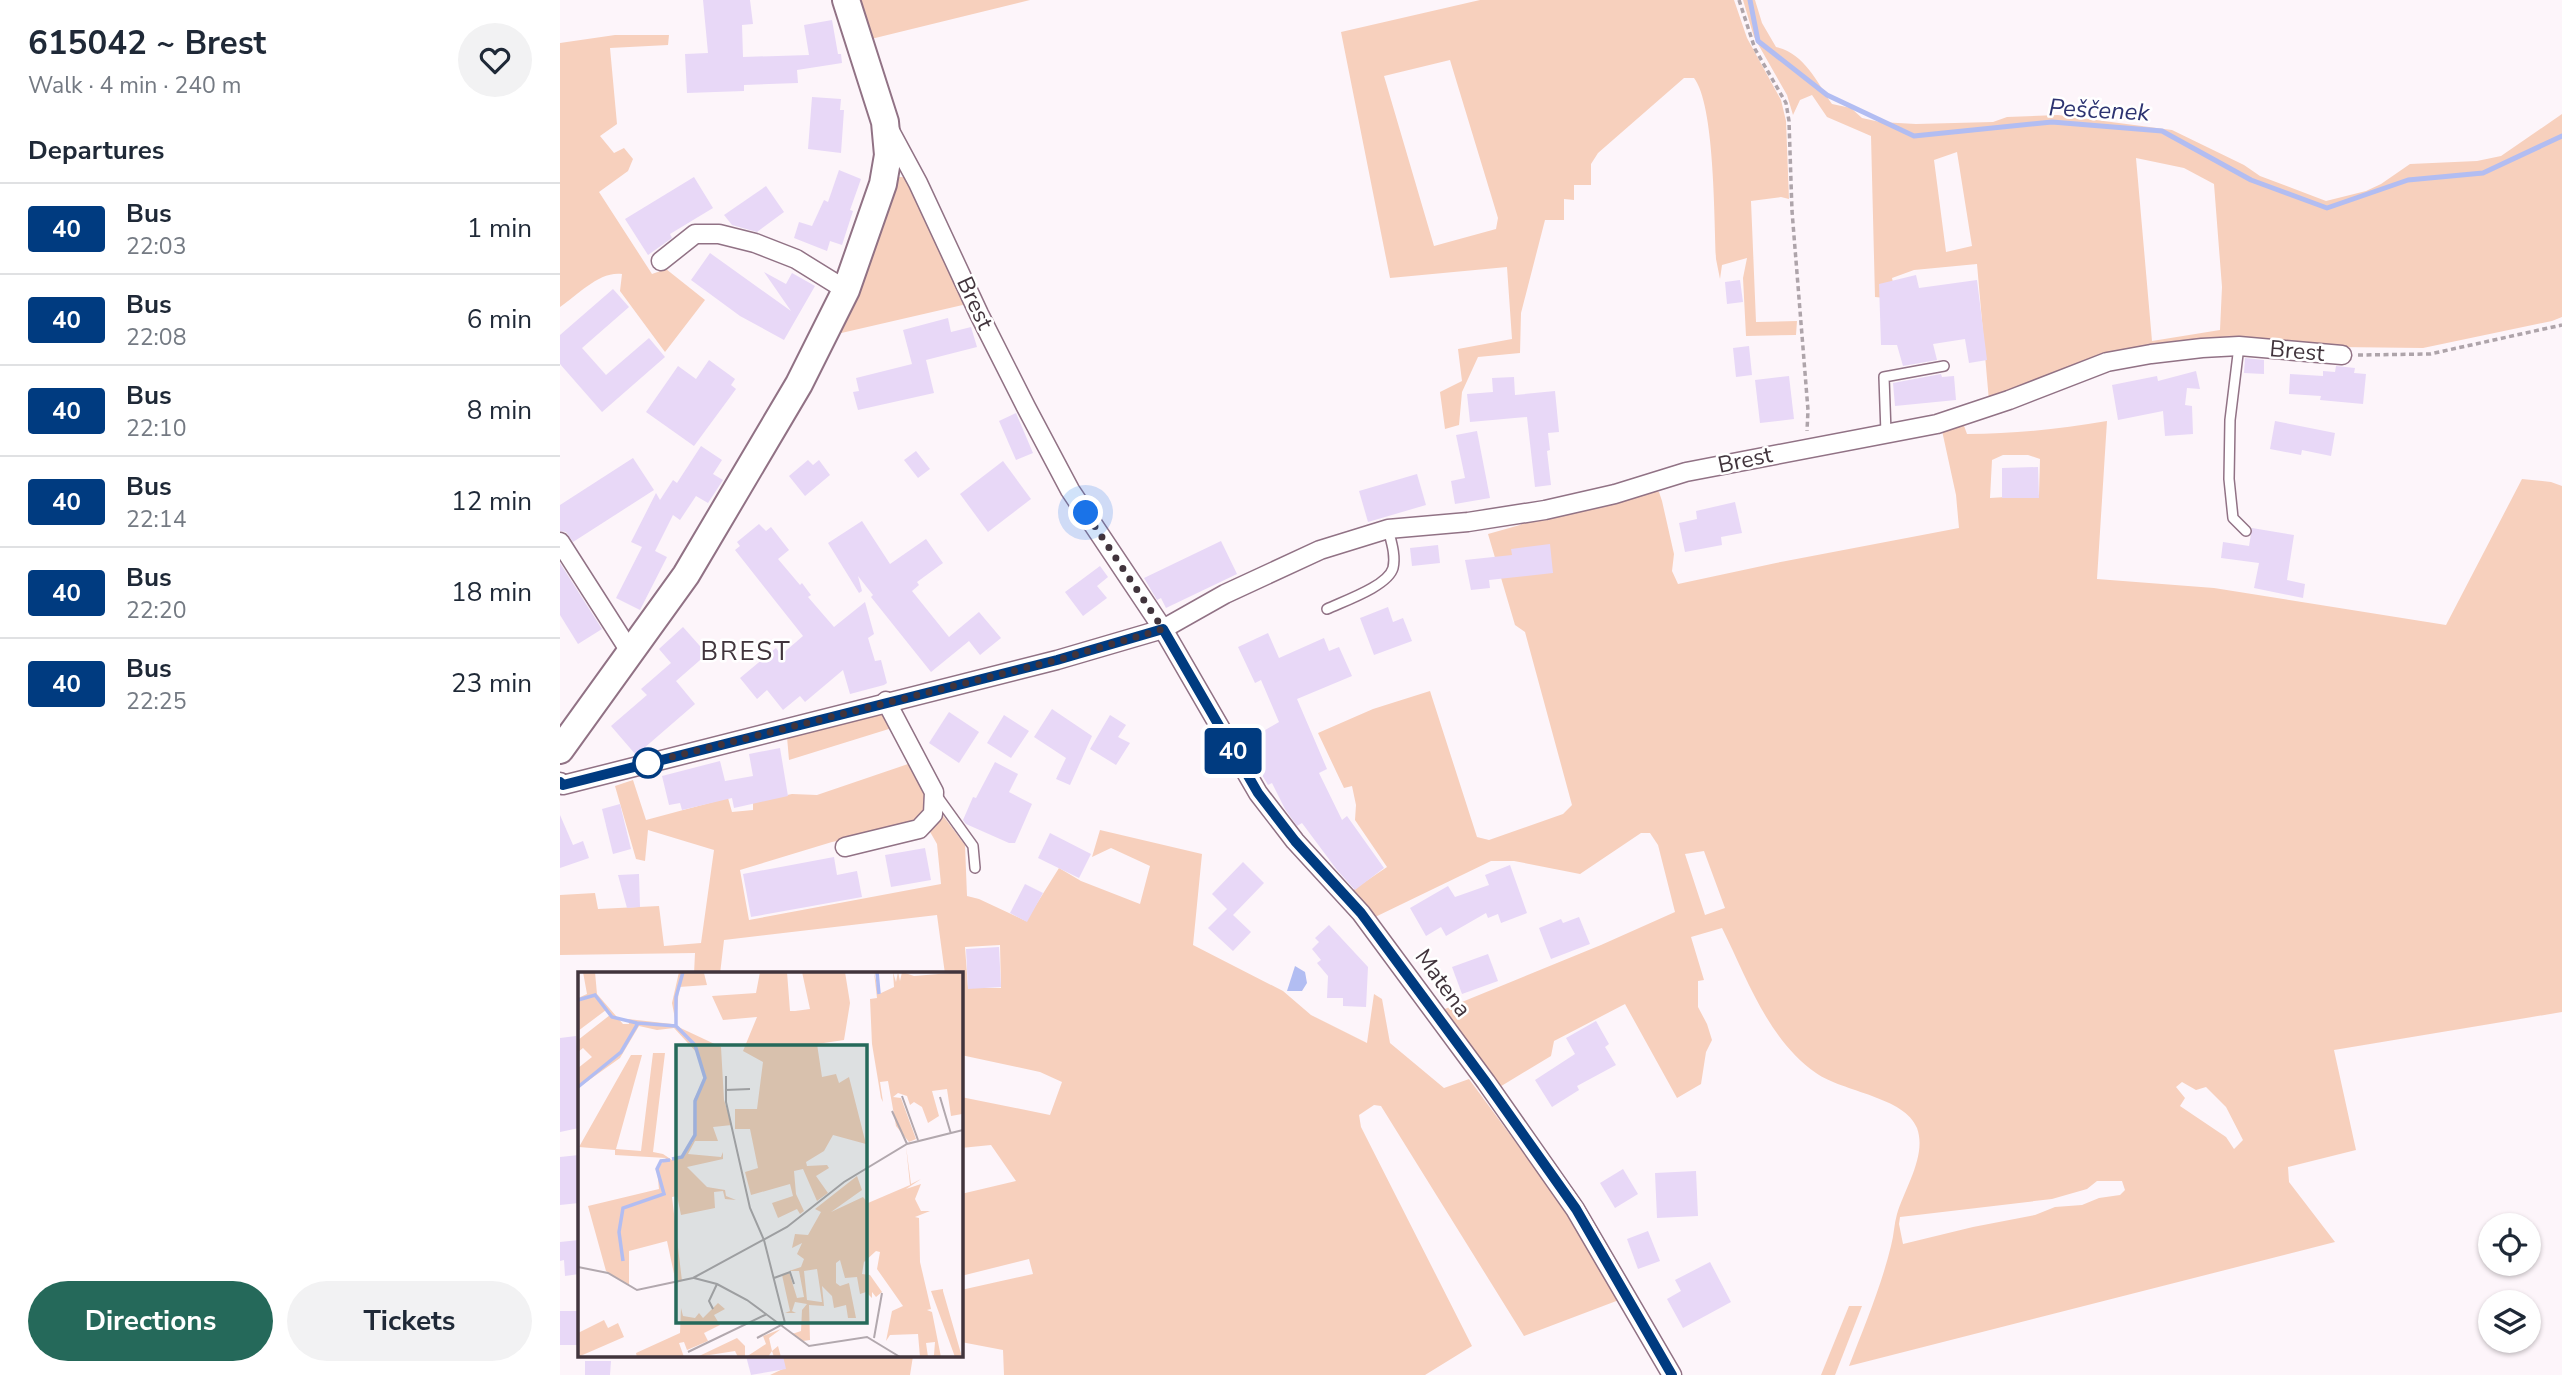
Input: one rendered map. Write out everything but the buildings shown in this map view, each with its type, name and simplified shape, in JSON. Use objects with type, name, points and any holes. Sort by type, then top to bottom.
[{"type":"street","points":[[560,750],[685,575],[726,510],[799,384],[846,290],[883,184],[888,155],[885,122],[846,0]]},
{"type":"street","name":"Brest","points":[[885,122],[918,183],[979,314],[1070,490],[1163,629]]},
{"type":"street","points":[[661,261],[695,234],[719,233],[796,259],[846,290]]},
{"type":"street","name":"Brest","points":[[560,782],[563,785],[886,701],[1057,660],[1163,629],[1225,594],[1320,550],[1388,529],[1468,522],[1545,510],[1615,494],[1686,472],[1937,424],[2009,400],[2107,362],[2202,348],[2239,346],[2342,355]]},
{"type":"street","points":[[560,542],[631,653]]},
{"type":"street","name":"Matena","points":[[1163,629],[1258,793],[1295,841],[1361,913],[1576,1209],[1672,1375]]},
{"type":"street","points":[[845,846],[919,829],[933,814],[934,792],[886,701]]},
{"type":"lane","points":[[2239,346],[2230,419],[2230,479],[2234,518],[2245,531]]},
{"type":"lane","points":[[1886,433],[1884,377],[1944,366]]},
{"type":"lane","points":[[1327,609],[1387,580],[1393,567],[1394,550],[1388,529]]},
{"type":"lane","points":[[934,792],[973,846],[975,868]]},
{"type":"path","points":[[1738,0],[1755,49],[1786,103],[1789,121],[1792,211],[1808,410],[1807,431],[1799,449]]},
{"type":"path","points":[[2342,355],[2430,354],[2562,325]]},
{"type":"shaded area","points":[[854,0],[1030,0],[867,40]]},
{"type":"shaded area","points":[[1480,0],[1734,0],[1747,38],[1781,100],[1786,121],[1789,199],[1781,197],[1751,201],[1756,322],[1797,321],[1796,335],[1746,336],[1743,278],[1747,258],[1722,265],[1720,279],[1716,259],[1712,164],[1706,112],[1694,78],[1684,78],[1598,153],[1591,164],[1591,185],[1574,185],[1574,200],[1564,199],[1564,220],[1545,220],[1521,313],[1520,353],[1478,357],[1462,392],[1459,425],[1445,429],[1440,392],[1462,381],[1458,349],[1512,339],[1507,267],[1390,278],[1341,32]],"holes":[[[1450,60],[1498,218],[1496,229],[1434,246],[1384,76]]]},
{"type":"shaded area","points":[[1743,0],[1755,0],[1762,23],[1776,47],[1786,50],[1802,62],[1832,104],[1851,108],[1862,118],[1916,124],[1993,122],[2007,117],[2058,115],[2172,130],[2244,165],[2260,176],[2326,201],[2366,191],[2410,164],[2477,161],[2501,156],[2562,114],[2562,317],[2423,348],[2338,347],[2215,340],[1989,401],[1977,264],[1914,270],[1892,278],[1897,302],[1875,297],[1871,136],[1827,117],[1812,95],[1800,100],[1793,115],[1787,95],[1754,37]],"holes":[[[1957,152],[1972,246],[1946,252],[1934,160]],[[2136,158],[2184,168],[2214,184],[2222,287],[2220,330],[2152,341]]]},
{"type":"shaded area","points":[[615,35],[669,35],[668,45],[610,48],[617,124],[600,136],[614,153],[624,148],[633,159],[628,171],[599,192],[652,274],[666,269],[705,300],[665,352],[620,291],[622,274],[613,274],[597,280],[560,307],[560,43]]},
{"type":"shaded area","points":[[893,177],[903,177],[909,183],[967,304],[837,334]]},
{"type":"shaded area","points":[[2107,421],[2097,579],[2214,588],[2446,625],[2522,479],[2562,486],[2562,1012],[2334,1050],[2356,1150],[2288,1167],[2289,1182],[2335,1242],[1849,1366],[1882,1277],[1897,1214],[1917,1160],[1919,1138],[1917,1128],[1910,1118],[1887,1102],[1828,1080],[1799,1059],[1760,1007],[1722,928],[1691,937],[1704,980],[1698,981],[1698,1007],[1712,1040],[1706,1052],[1701,1084],[1677,1098],[1625,1004],[1554,1041],[1551,1056],[1498,1088],[1440,1011],[1675,912],[1658,845],[1650,833],[1641,833],[1580,874],[1514,861],[1491,861],[1371,919],[1350,892],[1387,867],[1355,820],[1356,805],[1352,786],[1344,788],[1318,733],[1373,709],[1430,691],[1477,837],[1489,840],[1563,814],[1572,805],[1525,632],[1515,625],[1488,534],[1520,525],[1529,518],[1652,490],[1659,492],[1662,501],[1674,554],[1672,571],[1678,584],[1959,528],[1956,495],[1941,426],[1963,423],[1967,434],[1985,434],[2037,431]],"holes":[[[2003,455],[2028,455],[2040,459],[2039,495],[1990,498],[1992,460]],[[1704,851],[1725,908],[1705,915],[1685,854]],[[2182,1082],[2196,1090],[2206,1087],[2226,1107],[2243,1140],[2234,1149],[2226,1137],[2180,1106],[2185,1098],[2176,1087]],[[2097,1181],[2122,1181],[2125,1190],[2120,1195],[2099,1198],[2082,1205],[2055,1207],[2035,1215],[1903,1244],[1900,1217],[2052,1199],[2087,1189]]]},
{"type":"shaded area","points":[[882,713],[892,728],[789,760],[787,737]]},
{"type":"shaded area","points":[[911,763],[924,787],[927,800],[918,824],[832,842],[740,870],[749,920],[941,884],[937,844],[929,830],[938,809],[965,845],[967,896],[1026,921],[1059,868],[1081,881],[1140,904],[1150,866],[1111,848],[1092,857],[1100,830],[1202,854],[1193,945],[1283,991],[1311,1015],[1367,1043],[1374,994],[1382,999],[1390,1043],[1444,1088],[1469,1079],[1565,1209],[1619,1300],[1524,1336],[1381,1106],[1374,1105],[1359,1115],[1361,1127],[1472,1346],[1425,1375],[1004,1375],[1003,1350],[962,1342],[962,1290],[1033,1274],[1029,1259],[962,1276],[962,1194],[1016,1181],[991,1145],[962,1148],[962,1097],[1050,1115],[1062,1082],[1040,1072],[962,1055],[962,972],[945,972],[937,915],[724,940],[720,972],[694,972],[695,953],[560,955],[560,895],[595,893],[598,909],[659,906],[664,946],[701,943],[714,850],[648,830],[645,861],[636,859],[615,786],[633,780],[646,820],[728,798],[732,812],[753,810],[753,802],[792,794],[817,795]],"holes":[[[1000,945],[1001,988],[968,988],[965,947]]]},
{"type":"shaded area","points":[[1849,1306],[1862,1306],[1835,1375],[1821,1375]]},
{"type":"shaded area","points":[[782,1358],[913,1358],[910,1375],[770,1375],[785,1368]]},
{"type":"water","points":[[1295,966],[1305,972],[1307,983],[1302,991],[1287,991]]},
{"type":"waterway","name":"Peščenek","points":[[1750,0],[1758,41],[1827,95],[1914,136],[2052,122],[2162,131],[2251,180],[2327,208],[2408,180],[2483,173],[2562,136]]},
{"type":"bus line","name":"40","points":[[560,782],[563,785],[886,701],[1057,660],[1163,629],[1258,793],[1295,841],[1361,913],[1576,1209],[1672,1375]]},
{"type":"district","name":"BREST","points":[[746,651]]},
{"type":"route","points":[[648,763],[1057,660],[1163,629],[1086,513]]}]
